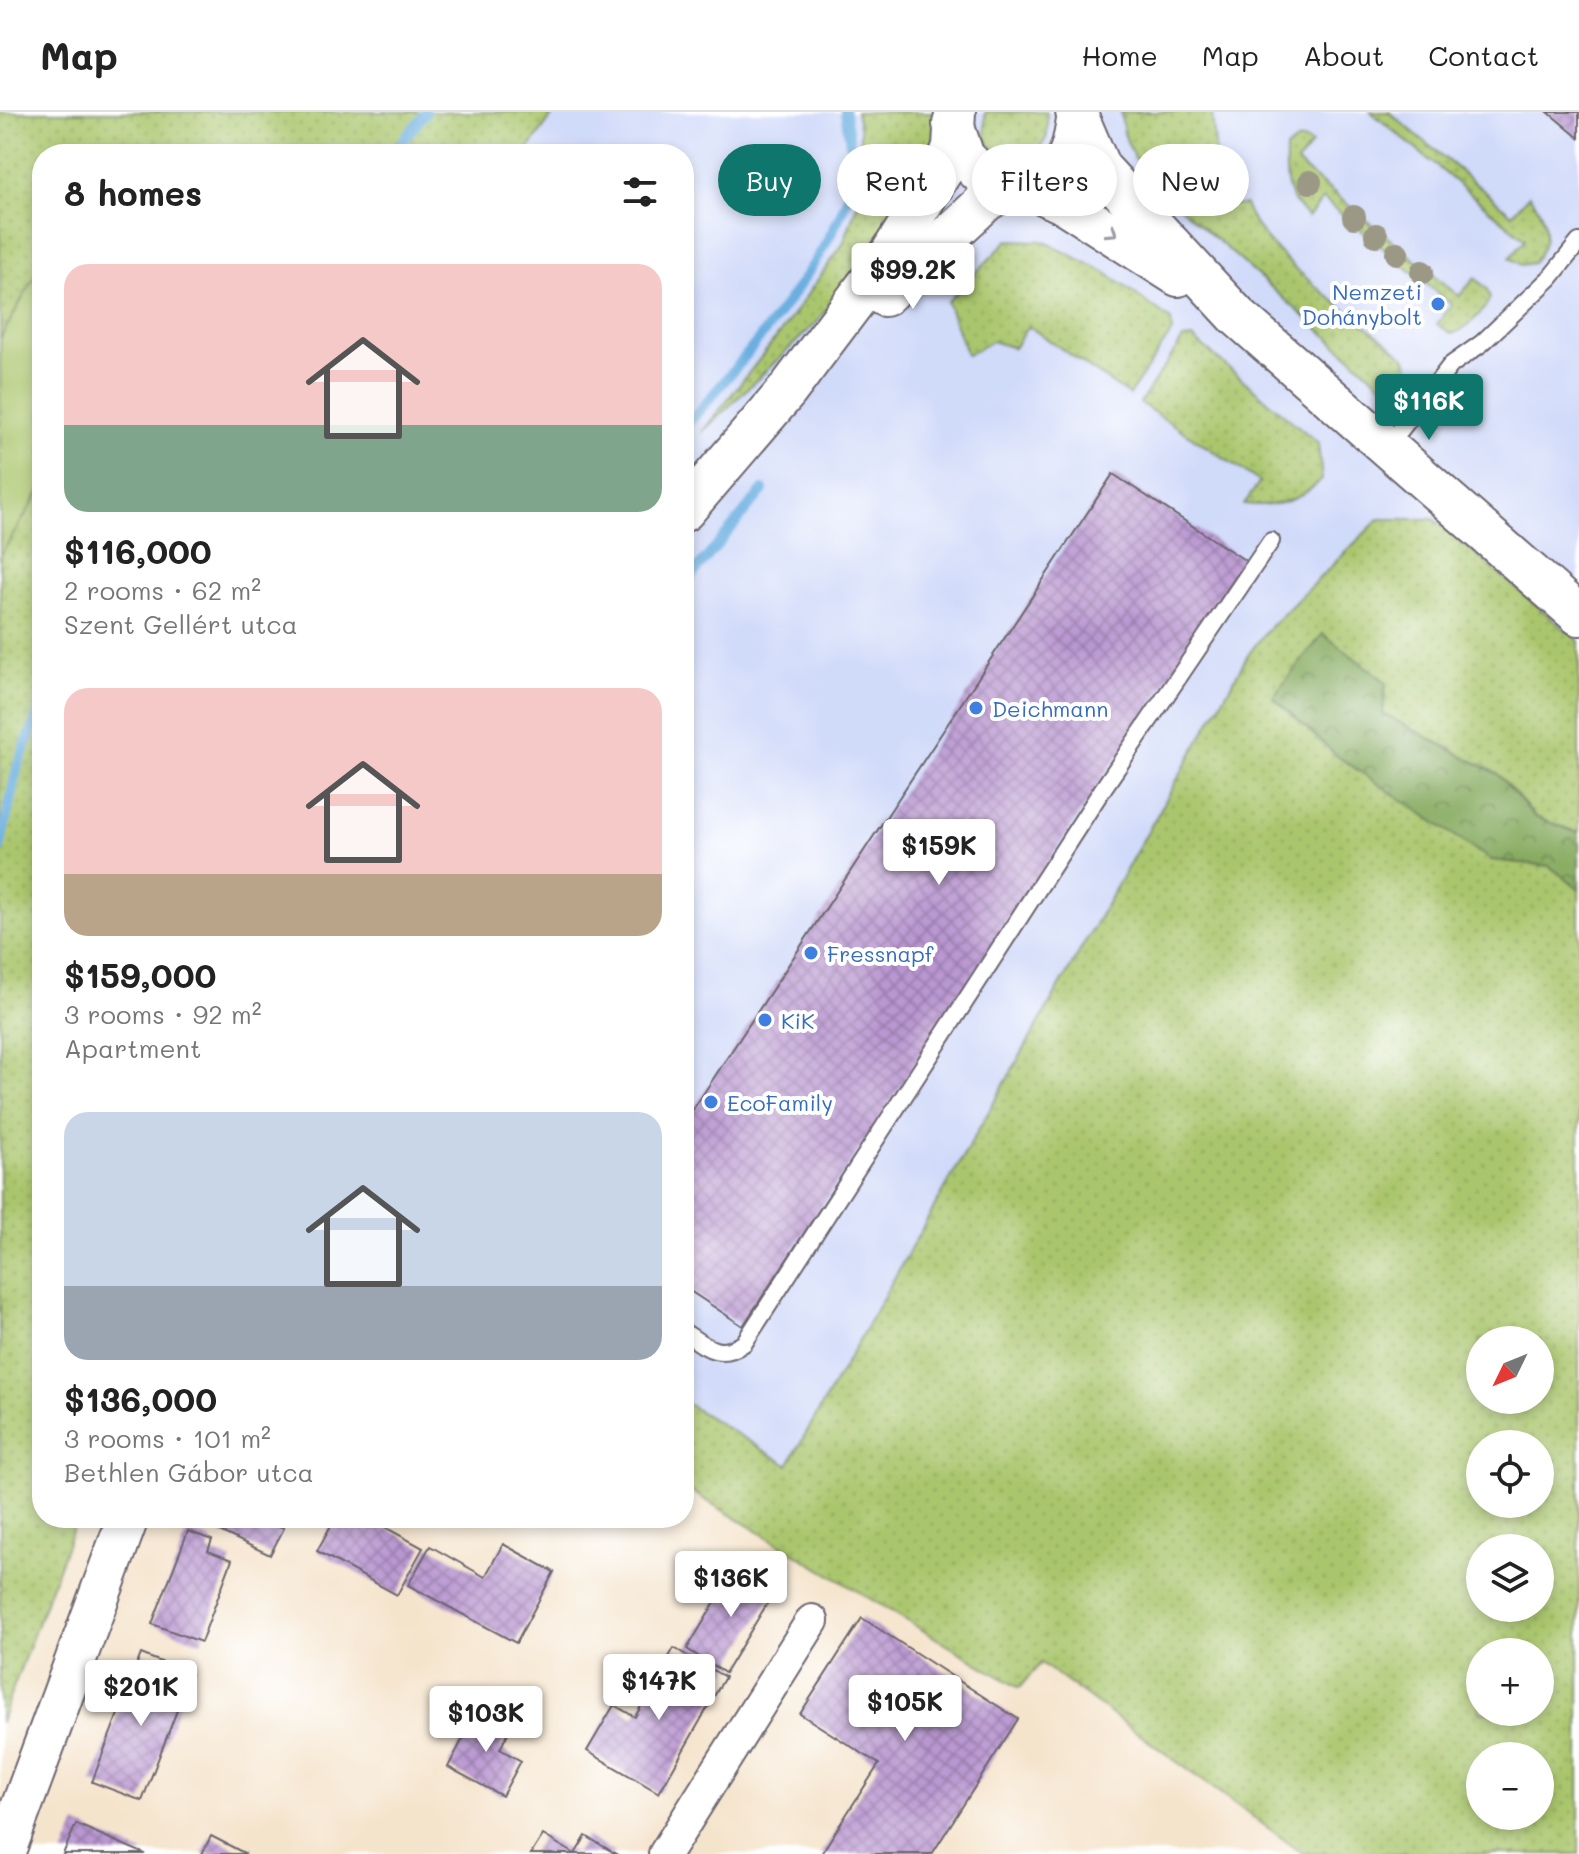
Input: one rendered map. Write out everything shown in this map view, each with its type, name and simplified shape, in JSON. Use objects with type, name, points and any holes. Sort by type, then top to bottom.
[{"type":"street","points":[[1073,144],[1077,114]]},
{"type":"street","points":[[1077,114],[1100,168],[1237,316],[1579,615]]},
{"type":"street","points":[[953,117],[958,148],[972,168]]},
{"type":"street","points":[[694,499],[787,391],[891,253],[932,191],[950,155],[953,117]]},
{"type":"street","points":[[787,391],[954,227],[972,213]]},
{"type":"street","points":[[1085,216],[1237,316]]},
{"type":"street","points":[[4,1854],[124,1528]]},
{"type":"street","points":[[665,1854],[812,1621]]},
{"type":"lane","points":[[1386,447],[1451,365],[1482,343],[1550,278],[1579,242]]},
{"type":"lane","points":[[694,1339],[714,1352],[730,1353],[744,1343],[1094,803],[1271,541]]},
{"type":"shaded area","points":[[555,112],[1579,112],[1579,641],[1434,519],[1378,519],[1266,631],[1248,655],[788,1465],[694,1408],[694,144],[532,144]]},
{"type":"green space","points":[[0,112],[555,112],[532,144],[32,144],[32,1528],[73,1528],[0,1723]]},
{"type":"green space","points":[[856,112],[934,112],[933,144],[860,144]]},
{"type":"green space","points":[[985,112],[1047,112],[1047,137],[1042,144],[989,144],[985,139]]},
{"type":"green space","points":[[1121,112],[1212,112],[1215,144],[1133,144],[1133,155]]},
{"type":"green space","points":[[1371,112],[1389,112],[1512,214],[1529,195],[1540,212],[1545,229],[1543,246],[1533,263],[1521,265],[1510,258],[1525,239]]},
{"type":"green space","points":[[1305,140],[1312,144],[1297,163],[1459,296],[1475,278],[1487,289],[1490,298],[1484,309],[1463,329],[1452,334],[1437,324],[1452,305],[1323,199],[1308,217],[1300,210],[1288,187],[1286,149],[1297,141]]},
{"type":"green space","points":[[1249,212],[1256,225],[1293,267],[1405,357],[1410,368],[1399,382],[1385,387],[1190,216],[1249,216]]},
{"type":"green space","points":[[853,216],[894,216],[817,322],[702,432],[781,332],[843,244]]},
{"type":"green space","points":[[1008,240],[1043,241],[1105,272],[1171,320],[1172,332],[1129,395],[1028,326],[1014,348],[992,341],[967,355],[947,302]]},
{"type":"green space","points":[[32,281],[32,504],[0,556],[0,339]]},
{"type":"green space","points":[[1193,338],[1318,443],[1322,480],[1304,494],[1286,502],[1244,504],[1260,482],[1140,403],[1183,339]]},
{"type":"green space","points":[[1379,519],[1434,519],[1579,641],[1579,1854],[1304,1854],[1041,1663],[1019,1688],[694,1493],[694,1408],[788,1465],[1248,655],[1266,631]]},
{"type":"green space","points":[[1323,634],[1386,682],[1383,714],[1498,774],[1535,817],[1579,833],[1579,889],[1549,866],[1491,860],[1337,756],[1273,697]]},
{"type":"building","points":[[1548,112],[1579,112],[1579,138]]},
{"type":"building","points":[[1113,474],[1246,561],[743,1326],[694,1294],[694,1108]]},
{"type":"building","points":[[213,1528],[284,1528],[270,1555]]},
{"type":"building","points":[[330,1528],[386,1528],[423,1548],[397,1595],[317,1551]]},
{"type":"building","points":[[188,1531],[212,1540],[208,1551],[232,1560],[201,1642],[152,1624]]},
{"type":"building","points":[[503,1544],[554,1572],[516,1643],[408,1585],[430,1546],[485,1577]]},
{"type":"building","points":[[737,1566],[776,1589],[725,1673],[687,1649]]},
{"type":"building","points":[[862,1618],[1018,1719],[932,1854],[821,1854],[879,1764],[800,1714]]},
{"type":"building","points":[[674,1648],[725,1677],[659,1793],[587,1751],[614,1705],[635,1717]]},
{"type":"building","points":[[141,1654],[191,1674],[142,1801],[92,1782]]},
{"type":"building","points":[[479,1708],[512,1725],[500,1749],[521,1761],[502,1796],[448,1767]]},
{"type":"building","points":[[76,1824],[145,1854],[63,1854]]},
{"type":"building","points":[[543,1835],[575,1854],[531,1854]]},
{"type":"building","points":[[211,1836],[246,1854],[202,1854]]},
{"type":"building","points":[[586,1836],[616,1854],[575,1854]]},
{"type":"waterway","points":[[400,144],[426,112]]},
{"type":"waterway","points":[[845,112],[850,144]]},
{"type":"waterway","points":[[694,416],[783,308],[828,239],[839,216]]},
{"type":"waterway","points":[[694,573],[763,490]]},
{"type":"waterway","points":[[0,848],[17,768],[32,729]]},
{"type":"place","name":"Nemzeti Dohánybolt","points":[[1438,304]]},
{"type":"place","name":"Deichmann","points":[[976,708]]},
{"type":"place","name":"Fressnapf","points":[[811,953]]},
{"type":"place","name":"KiK","points":[[765,1020]]},
{"type":"place","name":"EcoFamily","points":[[711,1102]]}]
